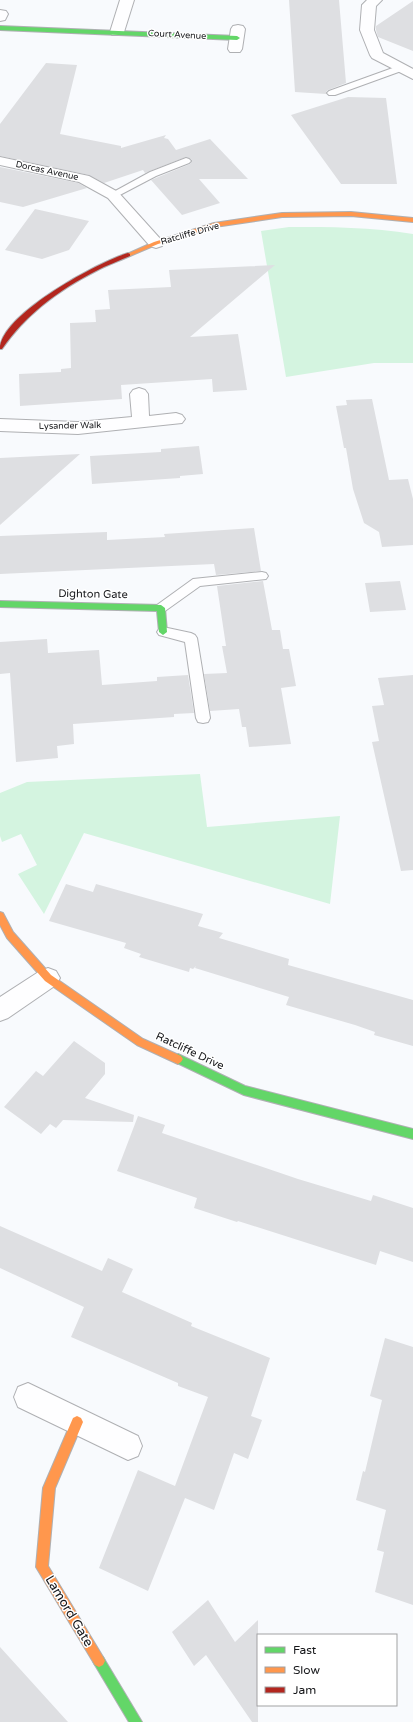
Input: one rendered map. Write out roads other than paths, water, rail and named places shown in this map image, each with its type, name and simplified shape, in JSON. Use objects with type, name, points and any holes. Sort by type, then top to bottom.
[{"type":"street","points":[[117,32],[128,0]]},
{"type":"street","points":[[376,0],[370,5],[367,30],[377,55],[407,71]]},
{"type":"street","name":"Court Avenue","points":[[0,20],[117,32],[236,39]]},
{"type":"street","name":"Dorcas Avenue","points":[[0,161],[84,179],[113,196],[156,243]]},
{"type":"street","name":"Ratcliffe Drive","points":[[1,342],[34,308],[89,272],[156,243],[214,225],[282,215],[352,214],[413,220]]},
{"type":"street","points":[[139,394],[141,422]]},
{"type":"street","name":"Lysander Walk","points":[[0,425],[78,428],[176,419]]},
{"type":"street","name":"Dighton Gate","points":[[0,604],[161,608]]},
{"type":"street","points":[[161,608],[163,632]]},
{"type":"street","name":"Ratcliffe Drive","points":[[0,916],[10,935],[48,978],[140,1042],[244,1090],[413,1134]]},
{"type":"street","points":[[0,1010],[48,978]]},
{"type":"street","points":[[28,1397],[128,1446]]},
{"type":"street","name":"Lamord Gate","points":[[77,1422],[49,1488],[42,1567],[136,1722]]},
{"type":"lane","points":[[332,93],[407,71]]},
{"type":"lane","points":[[113,196],[153,174],[186,161]]},
{"type":"lane","points":[[161,608],[197,582],[262,576]]},
{"type":"lane","points":[[163,632],[191,638],[202,718]]}]
